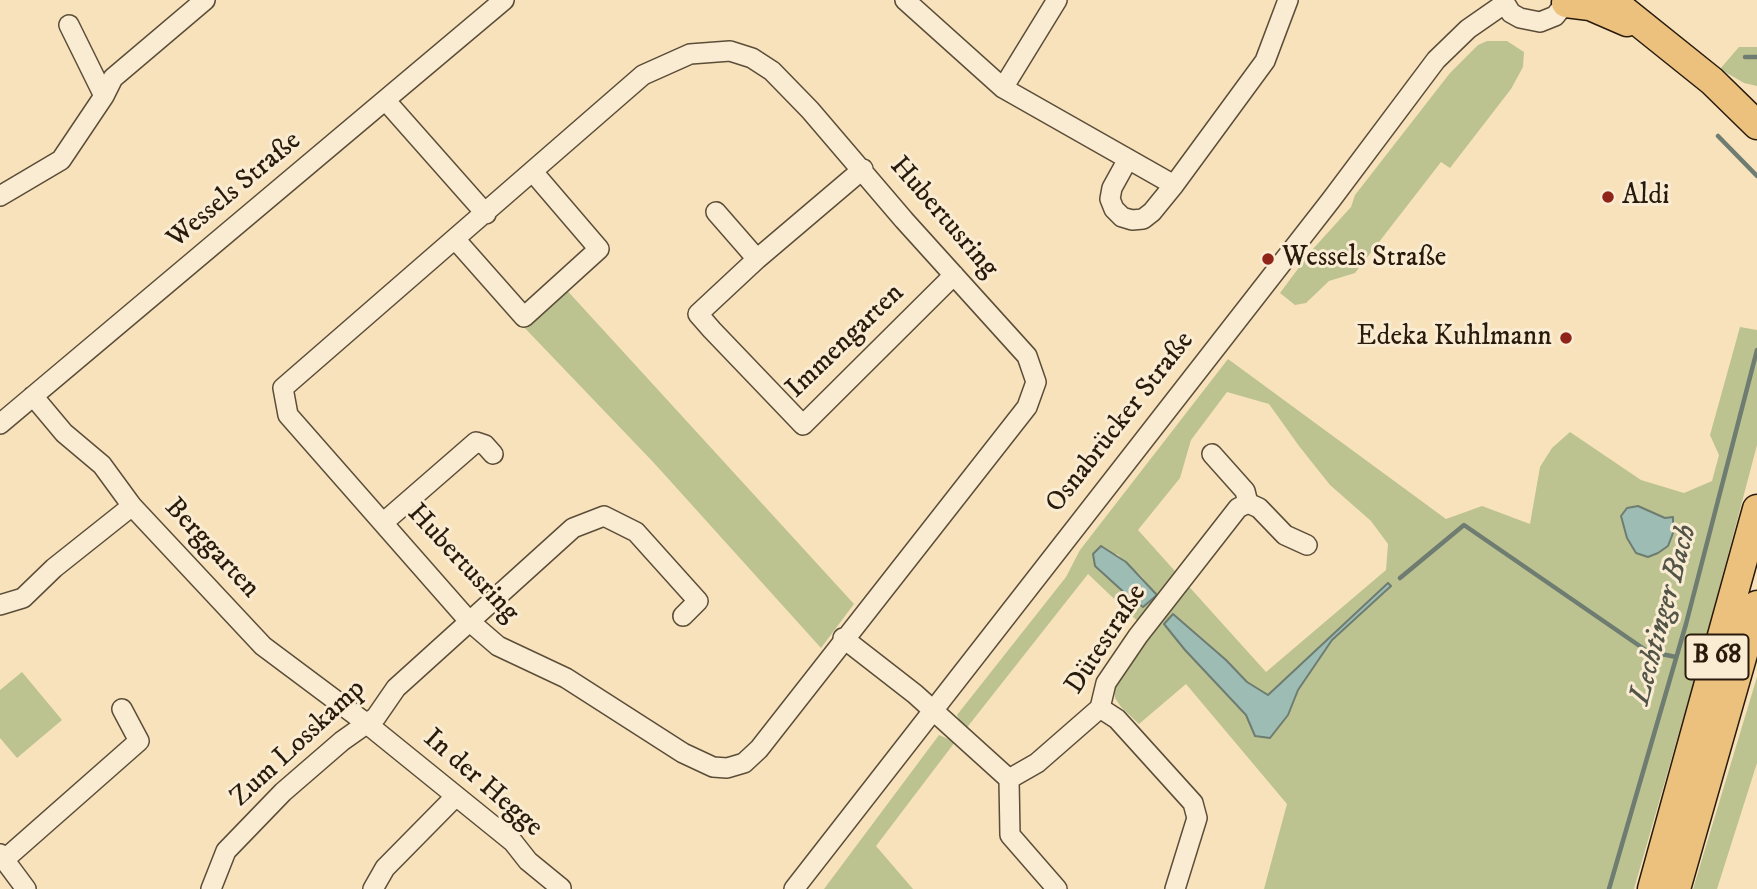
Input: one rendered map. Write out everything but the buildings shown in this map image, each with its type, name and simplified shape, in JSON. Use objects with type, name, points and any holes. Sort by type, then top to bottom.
[{"type":"highway","points":[[1611,0],[1712,81],[1757,125]]},
{"type":"highway","points":[[1567,2],[1590,6],[1647,31]]},
{"type":"highway","points":[[1712,81],[1742,93],[1757,95]]},
{"type":"highway","name":"B 68","points":[[1652,889],[1757,509]]},
{"type":"highway","name":"B 68","points":[[1676,889],[1757,605]]},
{"type":"street","name":"Wessels Straße","points":[[0,424],[504,0]]},
{"type":"street","points":[[905,0],[1003,88],[1174,185]]},
{"type":"street","points":[[1003,88],[1057,0]]},
{"type":"street","points":[[1128,159],[1112,188],[1110,199],[1114,209],[1122,217],[1143,219],[1174,185],[1265,61],[1288,0]]},
{"type":"street","points":[[1503,2],[1520,18],[1540,22],[1555,16],[1567,2]]},
{"type":"street","name":"Osnabrücker Straße","points":[[794,889],[1331,200],[1436,60],[1468,29],[1503,2]]},
{"type":"street","points":[[0,196],[61,160],[114,78],[194,3]]},
{"type":"street","points":[[69,25],[104,96]]},
{"type":"street","name":"Hubertusring","points":[[730,51],[752,58],[779,77],[1027,356],[1036,382],[1027,407],[843,638],[759,749],[744,763],[727,768],[713,767],[683,754],[566,678],[498,646],[469,621],[288,415],[283,388],[533,172],[643,75],[690,54],[730,51]]},
{"type":"street","points":[[386,101],[486,214]]},
{"type":"street","name":"Immengarten","points":[[863,169],[698,314],[803,425],[954,275]]},
{"type":"street","points":[[454,240],[524,317],[599,249],[533,172]]},
{"type":"street","points":[[716,212],[758,259]]},
{"type":"street","name":"Berggarten","points":[[33,396],[64,433],[102,465],[132,506],[263,646],[366,723]]},
{"type":"street","points":[[384,522],[476,442],[485,445],[493,454]]},
{"type":"street","points":[[1212,454],[1245,491],[1248,503],[1259,508],[1285,535],[1307,545]]},
{"type":"street","name":"Dütestraße","points":[[1009,779],[1037,763],[1100,708],[1106,683],[1138,636],[1238,508],[1248,503]]},
{"type":"street","points":[[0,605],[23,598],[54,568],[132,506]]},
{"type":"street","name":"Zum Losskamp","points":[[211,889],[226,851],[283,792],[376,717],[396,688],[573,528],[604,516],[636,532],[698,601],[683,616]]},
{"type":"street","points":[[843,638],[915,695],[1009,779],[1010,835],[1057,889]]},
{"type":"street","points":[[1100,708],[1116,719],[1193,803],[1197,818],[1175,889]]},
{"type":"street","points":[[26,889],[2,857],[139,741],[122,709]]},
{"type":"street","name":"In der Hegge","points":[[366,723],[513,842],[528,861],[561,888]]},
{"type":"street","points":[[373,889],[385,868],[455,797]]},
{"type":"green space","points":[[1487,41],[1507,41],[1524,52],[1523,67],[1511,89],[1450,168],[1441,162],[1355,273],[1329,281],[1306,303],[1295,305],[1280,293],[1312,250],[1351,207],[1355,195],[1450,73],[1478,45]]},
{"type":"green space","points":[[1739,47],[1757,47],[1757,86],[1744,83],[1720,69]]},
{"type":"green space","points":[[563,286],[854,604],[821,648],[654,463],[520,323]]},
{"type":"green space","points":[[1740,327],[1757,330],[1757,445],[1705,642],[1634,889],[1264,889],[1287,804],[1186,684],[1139,724],[1121,707],[1115,698],[1114,684],[1149,632],[1088,574],[965,730],[957,715],[1066,577],[1080,550],[1228,359],[1446,519],[1482,506],[1530,524],[1540,467],[1552,448],[1570,432],[1641,480],[1684,493],[1712,481],[1719,455],[1710,435]],"holes":[[[1227,392],[1269,404],[1330,485],[1371,521],[1388,544],[1386,570],[1266,672],[1138,530],[1180,478],[1191,440]],[[1117,554],[1157,595],[1143,607],[1095,566]],[[1388,584],[1390,587],[1332,640],[1298,690],[1288,715],[1255,736],[1246,715],[1185,650],[1165,624],[1174,614],[1247,682],[1268,695]]]},
{"type":"green space","points":[[22,672],[62,720],[17,758],[0,738],[0,690]]},
{"type":"green space","points":[[1757,677],[1757,763],[1717,889],[1693,889]]},
{"type":"green space","points":[[939,735],[955,742],[876,846],[913,889],[824,889]]},
{"type":"water","points":[[1638,506],[1665,518],[1673,517],[1673,533],[1668,546],[1648,557],[1636,553],[1627,538],[1621,516],[1627,508]]},
{"type":"water","points":[[1101,546],[1126,562],[1157,595],[1143,607],[1128,596],[1095,566],[1093,554]]},
{"type":"water","points":[[1388,583],[1391,586],[1332,640],[1298,690],[1288,715],[1270,738],[1255,736],[1246,715],[1164,624],[1173,614],[1247,682],[1268,695]]},
{"type":"waterway","name":"Lechtinger Bach","points":[[1745,57],[1757,57]]},
{"type":"waterway","name":"Lechtinger Bach","points":[[1718,136],[1757,176]]},
{"type":"waterway","name":"Lechtinger Bach","points":[[1609,889],[1686,624],[1757,350]]},
{"type":"waterway","points":[[1400,578],[1464,525],[1647,651],[1676,657]]},
{"type":"place","name":"Aldi","points":[[1608,197]]},
{"type":"place","name":"Wessels Straße","points":[[1268,259]]},
{"type":"place","name":"Edeka Kuhlmann","points":[[1566,338]]}]
